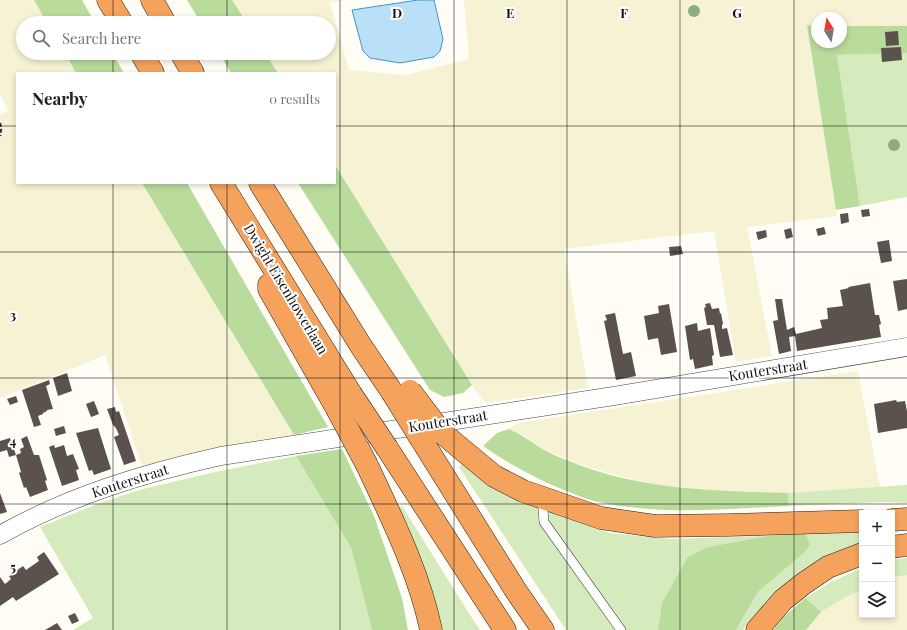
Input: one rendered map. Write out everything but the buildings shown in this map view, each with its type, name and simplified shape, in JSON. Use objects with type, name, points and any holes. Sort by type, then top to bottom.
[{"type":"highway","points":[[108,0],[118,16]]},
{"type":"highway","points":[[152,0],[160,16]]},
{"type":"highway","points":[[145,60],[152,72]]},
{"type":"highway","points":[[185,60],[192,72]]},
{"type":"highway","name":"Dwight Eisenhowerlaan","points":[[222,184],[262,248],[343,401]]},
{"type":"highway","points":[[261,184],[361,346],[386,358],[401,392],[431,435],[516,591],[543,630]]},
{"type":"highway","points":[[343,401],[387,448],[505,630]]},
{"type":"highway","points":[[343,401],[367,465],[399,534],[426,604],[431,630]]},
{"type":"highway","points":[[431,435],[494,476],[523,491],[601,518],[656,526],[859,521]]},
{"type":"highway","points":[[895,520],[907,519]]},
{"type":"highway","points":[[895,547],[907,545]]},
{"type":"highway","points":[[757,630],[783,600],[803,584],[828,567],[859,555]]},
{"type":"street","name":"Kouterstraat","points":[[0,535],[25,521],[72,500],[177,466],[221,456],[614,396],[907,347]]},
{"type":"lane","points":[[542,498],[544,522],[621,630]]},
{"type":"path","points":[[0,123],[0,136]]},
{"type":"shaded area","points":[[0,0],[34,0],[43,16],[16,16],[16,60],[69,60],[75,72],[16,72],[16,184],[143,184],[294,435],[215,448],[142,466],[105,355],[0,398],[0,116],[8,110],[0,94]]},
{"type":"shaded area","points":[[232,0],[345,0],[330,3],[334,16],[242,16]]},
{"type":"shaded area","points":[[464,0],[907,0],[907,26],[847,26],[847,12],[811,12],[811,26],[807,26],[837,216],[747,227],[772,356],[736,362],[714,231],[564,249],[588,388],[486,403],[472,385],[336,167],[336,72],[277,72],[270,60],[336,60],[336,24],[349,70],[406,75],[469,59]]},
{"type":"shaded area","points":[[858,371],[880,487],[788,493],[716,491],[661,486],[608,473],[576,463],[547,451],[521,434],[509,429],[518,423]]},
{"type":"shaded area","points":[[907,575],[907,630],[806,630],[821,612],[846,597],[859,591],[859,618],[895,618],[895,577]]},
{"type":"green space","points":[[34,0],[82,0],[91,16],[43,16]]},
{"type":"green space","points":[[187,0],[232,0],[242,16],[197,16]]},
{"type":"green space","points":[[807,25],[811,25],[811,48],[847,48],[847,26],[907,26],[907,53],[837,55],[860,206],[836,210]]},
{"type":"green space","points":[[907,53],[907,197],[860,206],[837,55]]},
{"type":"green space","points":[[69,60],[116,60],[123,72],[75,72]]},
{"type":"green space","points":[[223,60],[270,60],[277,72],[230,72]]},
{"type":"green space","points":[[336,167],[472,385],[463,393],[444,397],[430,390],[299,184],[336,184]]},
{"type":"green space","points":[[143,184],[188,184],[328,427],[294,435]]},
{"type":"green space","points":[[509,429],[549,453],[600,472],[653,484],[707,490],[788,493],[789,506],[716,510],[667,510],[642,509],[594,501],[535,477],[503,460],[483,446],[497,433]]},
{"type":"green space","points":[[342,449],[374,516],[402,598],[408,630],[372,630],[351,548],[296,456]]},
{"type":"green space","points":[[296,456],[351,548],[372,630],[73,630],[93,618],[40,527],[97,504],[139,490],[215,472]]},
{"type":"green space","points":[[464,462],[499,488],[557,515],[610,533],[670,539],[767,536],[708,547],[662,603],[658,630],[566,630],[459,467]]},
{"type":"green space","points":[[907,485],[907,503],[882,502],[789,506],[788,493]]},
{"type":"green space","points":[[402,506],[480,630],[440,630],[398,507]]},
{"type":"green space","points":[[859,528],[859,547],[779,591],[757,612],[743,630],[736,630],[758,592],[806,551],[805,533]]},
{"type":"green space","points":[[805,533],[810,544],[806,551],[758,592],[736,630],[658,630],[662,603],[688,557],[708,547],[767,536]]},
{"type":"green space","points":[[907,558],[907,575],[895,577],[895,560]]},
{"type":"green space","points":[[859,569],[859,591],[846,597],[821,612],[805,598],[831,582]]},
{"type":"green space","points":[[805,598],[821,612],[806,630],[773,630],[783,618]]},
{"type":"water","points":[[418,0],[434,0],[443,39],[440,51],[434,57],[400,63],[370,58],[363,51],[352,10]]}]
